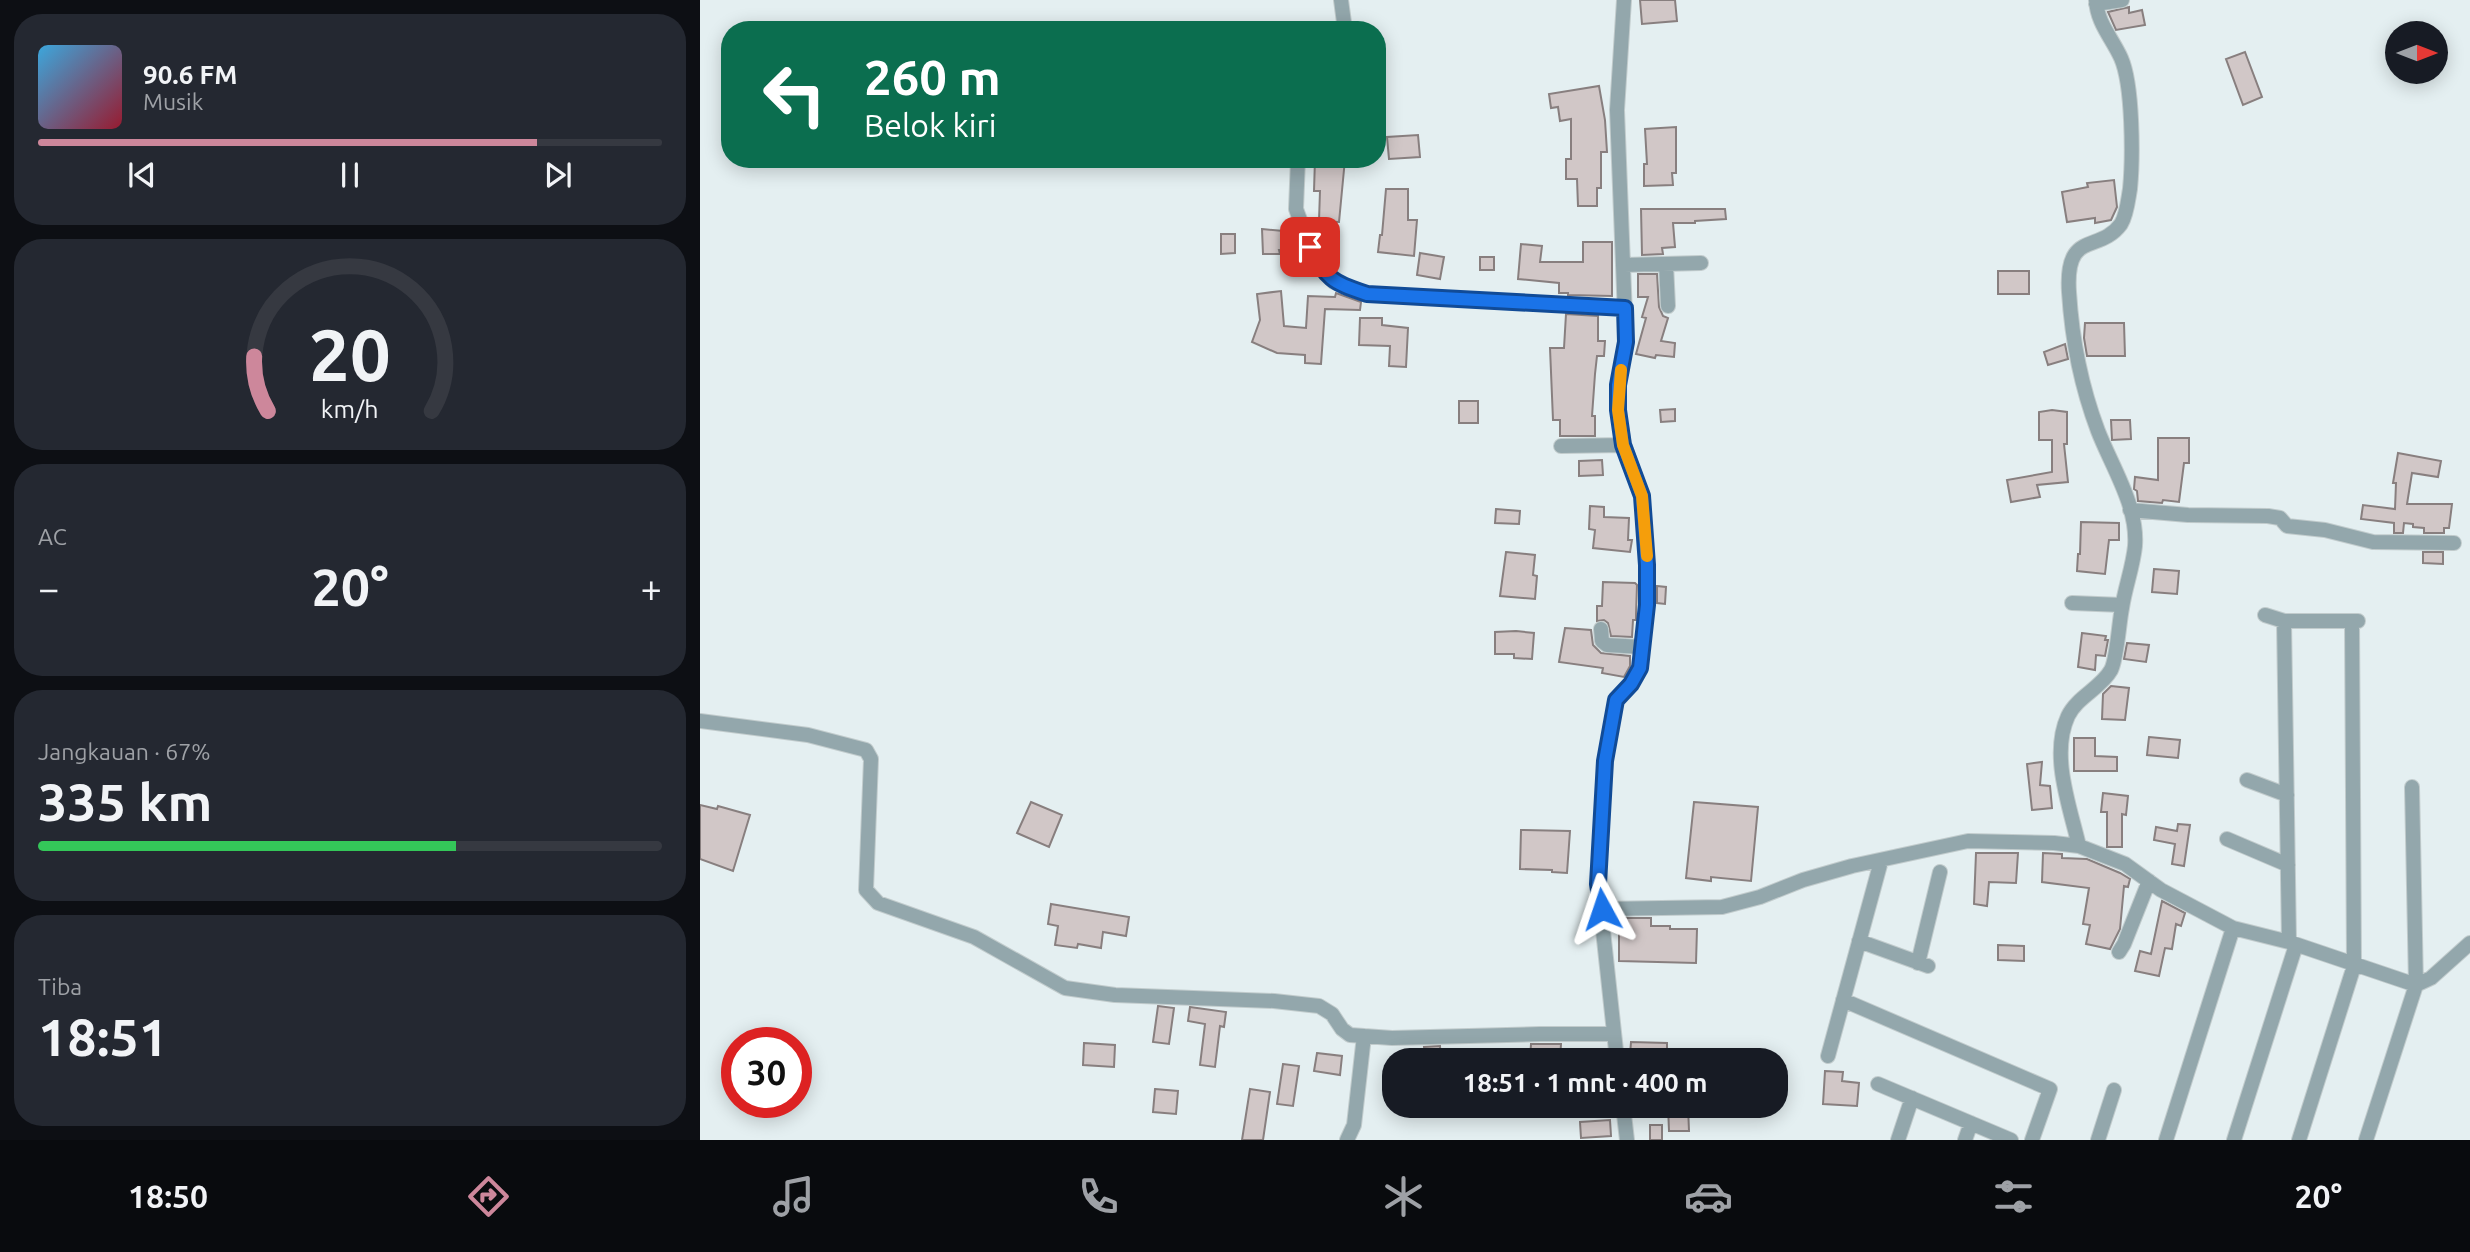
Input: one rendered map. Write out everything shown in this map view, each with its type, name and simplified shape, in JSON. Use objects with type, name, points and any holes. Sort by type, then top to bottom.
[{"type":"street","points":[[1341,0],[1344,21]]},
{"type":"street","points":[[1616,1048],[1598,884],[1605,761],[1616,700],[1631,684],[1640,668],[1647,605],[1642,496],[1623,445],[1618,397],[1626,342],[1617,110],[1624,0]]},
{"type":"street","points":[[2079,846],[2063,784],[2063,734],[2068,716],[2112,669],[2135,545],[2130,510],[2082,381],[2073,335],[2069,288],[2073,257],[2087,243],[2111,233],[2125,216],[2130,187],[2129,86],[2121,58],[2107,35],[2096,2],[2122,0]]},
{"type":"street","points":[[1298,168],[1296,208],[1310,247],[1334,282],[1367,294],[1625,308]]},
{"type":"street","points":[[1624,265],[1701,263]]},
{"type":"street","points":[[1666,264],[1668,306]]},
{"type":"street","points":[[1560,446],[1623,445]]},
{"type":"street","points":[[2130,510],[2188,515],[2268,516],[2280,518],[2287,526],[2325,530],[2374,542],[2454,543]]},
{"type":"street","points":[[2071,603],[2122,605]]},
{"type":"street","points":[[2265,615],[2284,621],[2356,621],[2354,965],[2299,1140]]},
{"type":"street","points":[[2234,1140],[2293,944],[2288,866],[2284,621]]},
{"type":"street","points":[[1601,629],[1602,641],[1607,645],[1642,647]]},
{"type":"street","points":[[700,721],[808,736],[866,750],[870,754],[866,890],[878,902],[974,937],[1065,988],[1115,995],[1274,1000],[1319,1006],[1332,1014],[1342,1029],[1350,1035],[1392,1038],[1614,1034]]},
{"type":"street","points":[[2247,780],[2287,795]]},
{"type":"street","points":[[2366,1140],[2416,985],[2412,787]]},
{"type":"street","points":[[2227,839],[2288,866]]},
{"type":"street","points":[[1602,909],[1722,906],[1760,897],[1803,880],[1852,866],[1968,841],[2079,846],[2125,864],[2161,890],[2233,928],[2293,944],[2416,985],[2431,978],[2470,943]]},
{"type":"street","points":[[1828,1056],[1880,866]]},
{"type":"street","points":[[1859,941],[1923,965],[1940,872]]},
{"type":"street","points":[[2119,952],[2149,881]]},
{"type":"street","points":[[2166,1140],[2233,928]]},
{"type":"street","points":[[1843,1000],[2050,1089],[2032,1140]]},
{"type":"street","points":[[1347,1140],[1354,1125],[1364,1036]]},
{"type":"street","points":[[1878,1084],[2011,1140]]},
{"type":"street","points":[[2098,1140],[2114,1090]]},
{"type":"street","points":[[1898,1140],[1912,1098]]},
{"type":"street","points":[[1625,1118],[1628,1140]]},
{"type":"street","points":[[1965,1140],[1971,1123]]},
{"type":"building","points":[[1640,0],[1675,0],[1677,21],[1642,24]]},
{"type":"building","points":[[2129,7],[2129,13],[2142,10],[2145,25],[2116,30],[2108,12]]},
{"type":"building","points":[[2245,52],[2262,97],[2243,105],[2226,59]]},
{"type":"building","points":[[1599,86],[1607,152],[1601,152],[1601,188],[1597,188],[1597,206],[1578,206],[1577,179],[1566,179],[1566,159],[1571,159],[1571,119],[1560,121],[1558,107],[1551,108],[1549,94]]},
{"type":"building","points":[[1676,127],[1676,173],[1672,173],[1673,185],[1644,186],[1644,164],[1647,164],[1645,129]]},
{"type":"building","points":[[1418,135],[1420,157],[1389,159],[1387,137]]},
{"type":"building","points":[[1315,168],[1344,168],[1339,222],[1319,221],[1320,191],[1314,191]]},
{"type":"building","points":[[2114,180],[2117,207],[2111,220],[2095,223],[2095,218],[2067,222],[2062,192],[2088,187],[2087,183]]},
{"type":"building","points":[[1386,189],[1408,189],[1408,220],[1417,220],[1414,256],[1378,252]]},
{"type":"building","points":[[1641,209],[1725,209],[1726,219],[1673,223],[1675,247],[1662,248],[1663,254],[1642,255]]},
{"type":"building","points":[[1262,229],[1294,232],[1299,250],[1279,250],[1280,254],[1263,254]]},
{"type":"building","points":[[1221,234],[1235,234],[1235,253],[1221,254]]},
{"type":"building","points":[[1583,242],[1612,242],[1612,296],[1568,295],[1559,293],[1559,283],[1518,279],[1521,244],[1542,246],[1540,262],[1583,262]]},
{"type":"building","points":[[1420,253],[1444,257],[1440,279],[1417,275]]},
{"type":"building","points":[[1480,257],[1494,257],[1494,270],[1480,270]]},
{"type":"building","points":[[1998,271],[2029,271],[2029,294],[1998,294]]},
{"type":"building","points":[[1638,274],[1657,274],[1659,307],[1663,316],[1668,318],[1661,341],[1675,343],[1674,357],[1656,355],[1655,358],[1636,354],[1646,318],[1642,317],[1648,297],[1638,297]]},
{"type":"building","points":[[1281,291],[1284,326],[1306,328],[1308,296],[1335,297],[1336,293],[1361,302],[1360,310],[1325,309],[1321,364],[1305,363],[1305,355],[1277,353],[1252,342],[1260,320],[1257,294]]},
{"type":"building","points":[[1566,314],[1598,316],[1598,341],[1605,341],[1604,356],[1597,356],[1595,374],[1592,416],[1595,416],[1595,436],[1560,436],[1560,420],[1553,420],[1550,348],[1564,348]]},
{"type":"building","points":[[1360,318],[1382,318],[1382,325],[1408,328],[1406,367],[1389,366],[1390,346],[1359,345]]},
{"type":"building","points":[[2085,323],[2124,323],[2125,356],[2087,356]]},
{"type":"building","points":[[2065,344],[2068,359],[2048,365],[2044,352]]},
{"type":"building","points":[[1459,401],[1478,401],[1478,423],[1459,423]]},
{"type":"building","points":[[1675,409],[1675,421],[1661,422],[1660,410]]},
{"type":"building","points":[[2039,412],[2067,412],[2067,444],[2064,444],[2068,482],[2037,485],[2040,497],[2011,502],[2007,480],[2052,472],[2052,440],[2039,440]]},
{"type":"building","points":[[2111,420],[2130,420],[2131,439],[2112,440]]},
{"type":"building","points":[[2158,438],[2189,438],[2189,463],[2184,463],[2179,502],[2138,501],[2137,491],[2134,489],[2135,477],[2158,480]]},
{"type":"building","points":[[2398,453],[2441,461],[2438,477],[2412,473],[2407,504],[2452,504],[2449,528],[2444,528],[2444,533],[2424,533],[2424,528],[2404,523],[2403,533],[2394,533],[2394,523],[2361,519],[2363,505],[2395,509],[2396,483],[2393,483]]},
{"type":"building","points":[[1602,460],[1603,475],[1579,476],[1579,461]]},
{"type":"building","points":[[1590,506],[1604,507],[1604,517],[1629,518],[1628,540],[1632,540],[1630,552],[1593,548],[1595,530],[1589,529]]},
{"type":"building","points":[[1496,509],[1520,511],[1519,524],[1495,523]]},
{"type":"building","points":[[2081,522],[2119,523],[2119,540],[2109,540],[2105,574],[2077,571]]},
{"type":"building","points":[[1506,552],[1535,555],[1535,599],[1500,596]]},
{"type":"building","points":[[2423,552],[2443,552],[2443,564],[2423,563]]},
{"type":"building","points":[[2154,569],[2179,571],[2177,594],[2152,592]]},
{"type":"building","points":[[1603,582],[1637,585],[1636,620],[1633,620],[1632,637],[1611,636],[1608,623],[1604,620],[1597,621],[1597,606],[1602,606]]},
{"type":"building","points":[[1657,586],[1666,587],[1665,604],[1657,603]]},
{"type":"building","points":[[1565,628],[1591,630],[1593,645],[1601,653],[1630,656],[1630,666],[1624,677],[1602,673],[1603,668],[1559,662]]},
{"type":"building","points":[[1495,632],[1534,633],[1532,659],[1514,658],[1514,654],[1495,654]]},
{"type":"building","points":[[2082,633],[2106,636],[2105,640],[2108,640],[2105,656],[2096,655],[2095,670],[2078,667]]},
{"type":"building","points":[[2127,643],[2149,645],[2146,662],[2124,659]]},
{"type":"building","points":[[2111,686],[2129,688],[2125,720],[2102,719],[2103,694]]},
{"type":"building","points":[[2149,737],[2180,740],[2178,758],[2147,755]]},
{"type":"building","points":[[2074,738],[2095,738],[2095,756],[2117,757],[2117,771],[2074,771]]},
{"type":"building","points":[[2042,762],[2040,785],[2050,786],[2052,808],[2032,810],[2027,764]]},
{"type":"building","points":[[2103,793],[2128,796],[2126,815],[2122,814],[2122,847],[2107,847],[2107,812],[2101,812]]},
{"type":"building","points":[[1031,802],[1062,815],[1049,847],[1017,833]]},
{"type":"building","points":[[1694,802],[1758,807],[1751,881],[1711,877],[1711,881],[1686,878]]},
{"type":"building","points":[[700,805],[717,809],[718,806],[750,815],[733,871],[700,859]]},
{"type":"building","points":[[2178,824],[2190,825],[2184,866],[2172,864],[2175,844],[2154,840],[2156,827],[2177,831]]},
{"type":"building","points":[[1521,830],[1570,831],[1567,873],[1520,869]]},
{"type":"building","points":[[1976,853],[2018,853],[2016,883],[1989,882],[1987,906],[1974,904]]},
{"type":"building","points":[[2043,853],[2062,854],[2062,858],[2087,859],[2130,879],[2128,887],[2124,886],[2120,929],[2110,949],[2086,944],[2090,925],[2083,924],[2089,888],[2042,882]]},
{"type":"building","points":[[2162,901],[2185,913],[2181,926],[2176,924],[2172,949],[2165,948],[2159,976],[2135,971],[2140,951],[2151,954]]},
{"type":"building","points":[[1051,904],[1129,917],[1126,936],[1103,932],[1101,948],[1078,944],[1077,948],[1055,945],[1058,926],[1048,924]]},
{"type":"building","points":[[1619,918],[1651,918],[1651,926],[1697,929],[1696,963],[1619,961]]},
{"type":"building","points":[[1998,945],[2024,946],[2024,961],[1998,960]]},
{"type":"building","points":[[1158,1006],[1174,1008],[1169,1044],[1153,1042]]},
{"type":"building","points":[[1190,1007],[1226,1012],[1224,1027],[1220,1026],[1215,1067],[1200,1065],[1205,1024],[1188,1021]]},
{"type":"building","points":[[1631,1042],[1667,1043],[1667,1048],[1631,1048]]},
{"type":"building","points":[[1084,1043],[1115,1045],[1114,1067],[1083,1065]]},
{"type":"building","points":[[1531,1044],[1561,1044],[1561,1048],[1531,1048]]},
{"type":"building","points":[[1317,1053],[1342,1056],[1340,1075],[1314,1071]]},
{"type":"building","points":[[1283,1064],[1299,1066],[1293,1106],[1277,1104]]},
{"type":"building","points":[[1825,1071],[1843,1072],[1842,1081],[1859,1083],[1857,1106],[1823,1104]]},
{"type":"building","points":[[1155,1089],[1178,1091],[1176,1114],[1153,1112]]},
{"type":"building","points":[[1250,1089],[1270,1092],[1263,1140],[1242,1140]]},
{"type":"building","points":[[1668,1118],[1688,1118],[1689,1131],[1669,1131]]},
{"type":"building","points":[[1610,1120],[1611,1136],[1581,1138],[1580,1122]]},
{"type":"building","points":[[1650,1125],[1662,1125],[1662,1140],[1650,1140]]},
{"type":"slow traffic","points":[[1621,370],[1618,410],[1623,445],[1632,462],[1642,496],[1647,556]]},
{"type":"route","points":[[1310,247],[1334,282],[1367,294],[1625,308],[1626,342],[1618,385],[1618,410],[1623,445],[1632,462],[1642,496],[1647,605],[1640,668],[1631,684],[1616,700],[1605,761],[1598,884],[1602,909]]}]
